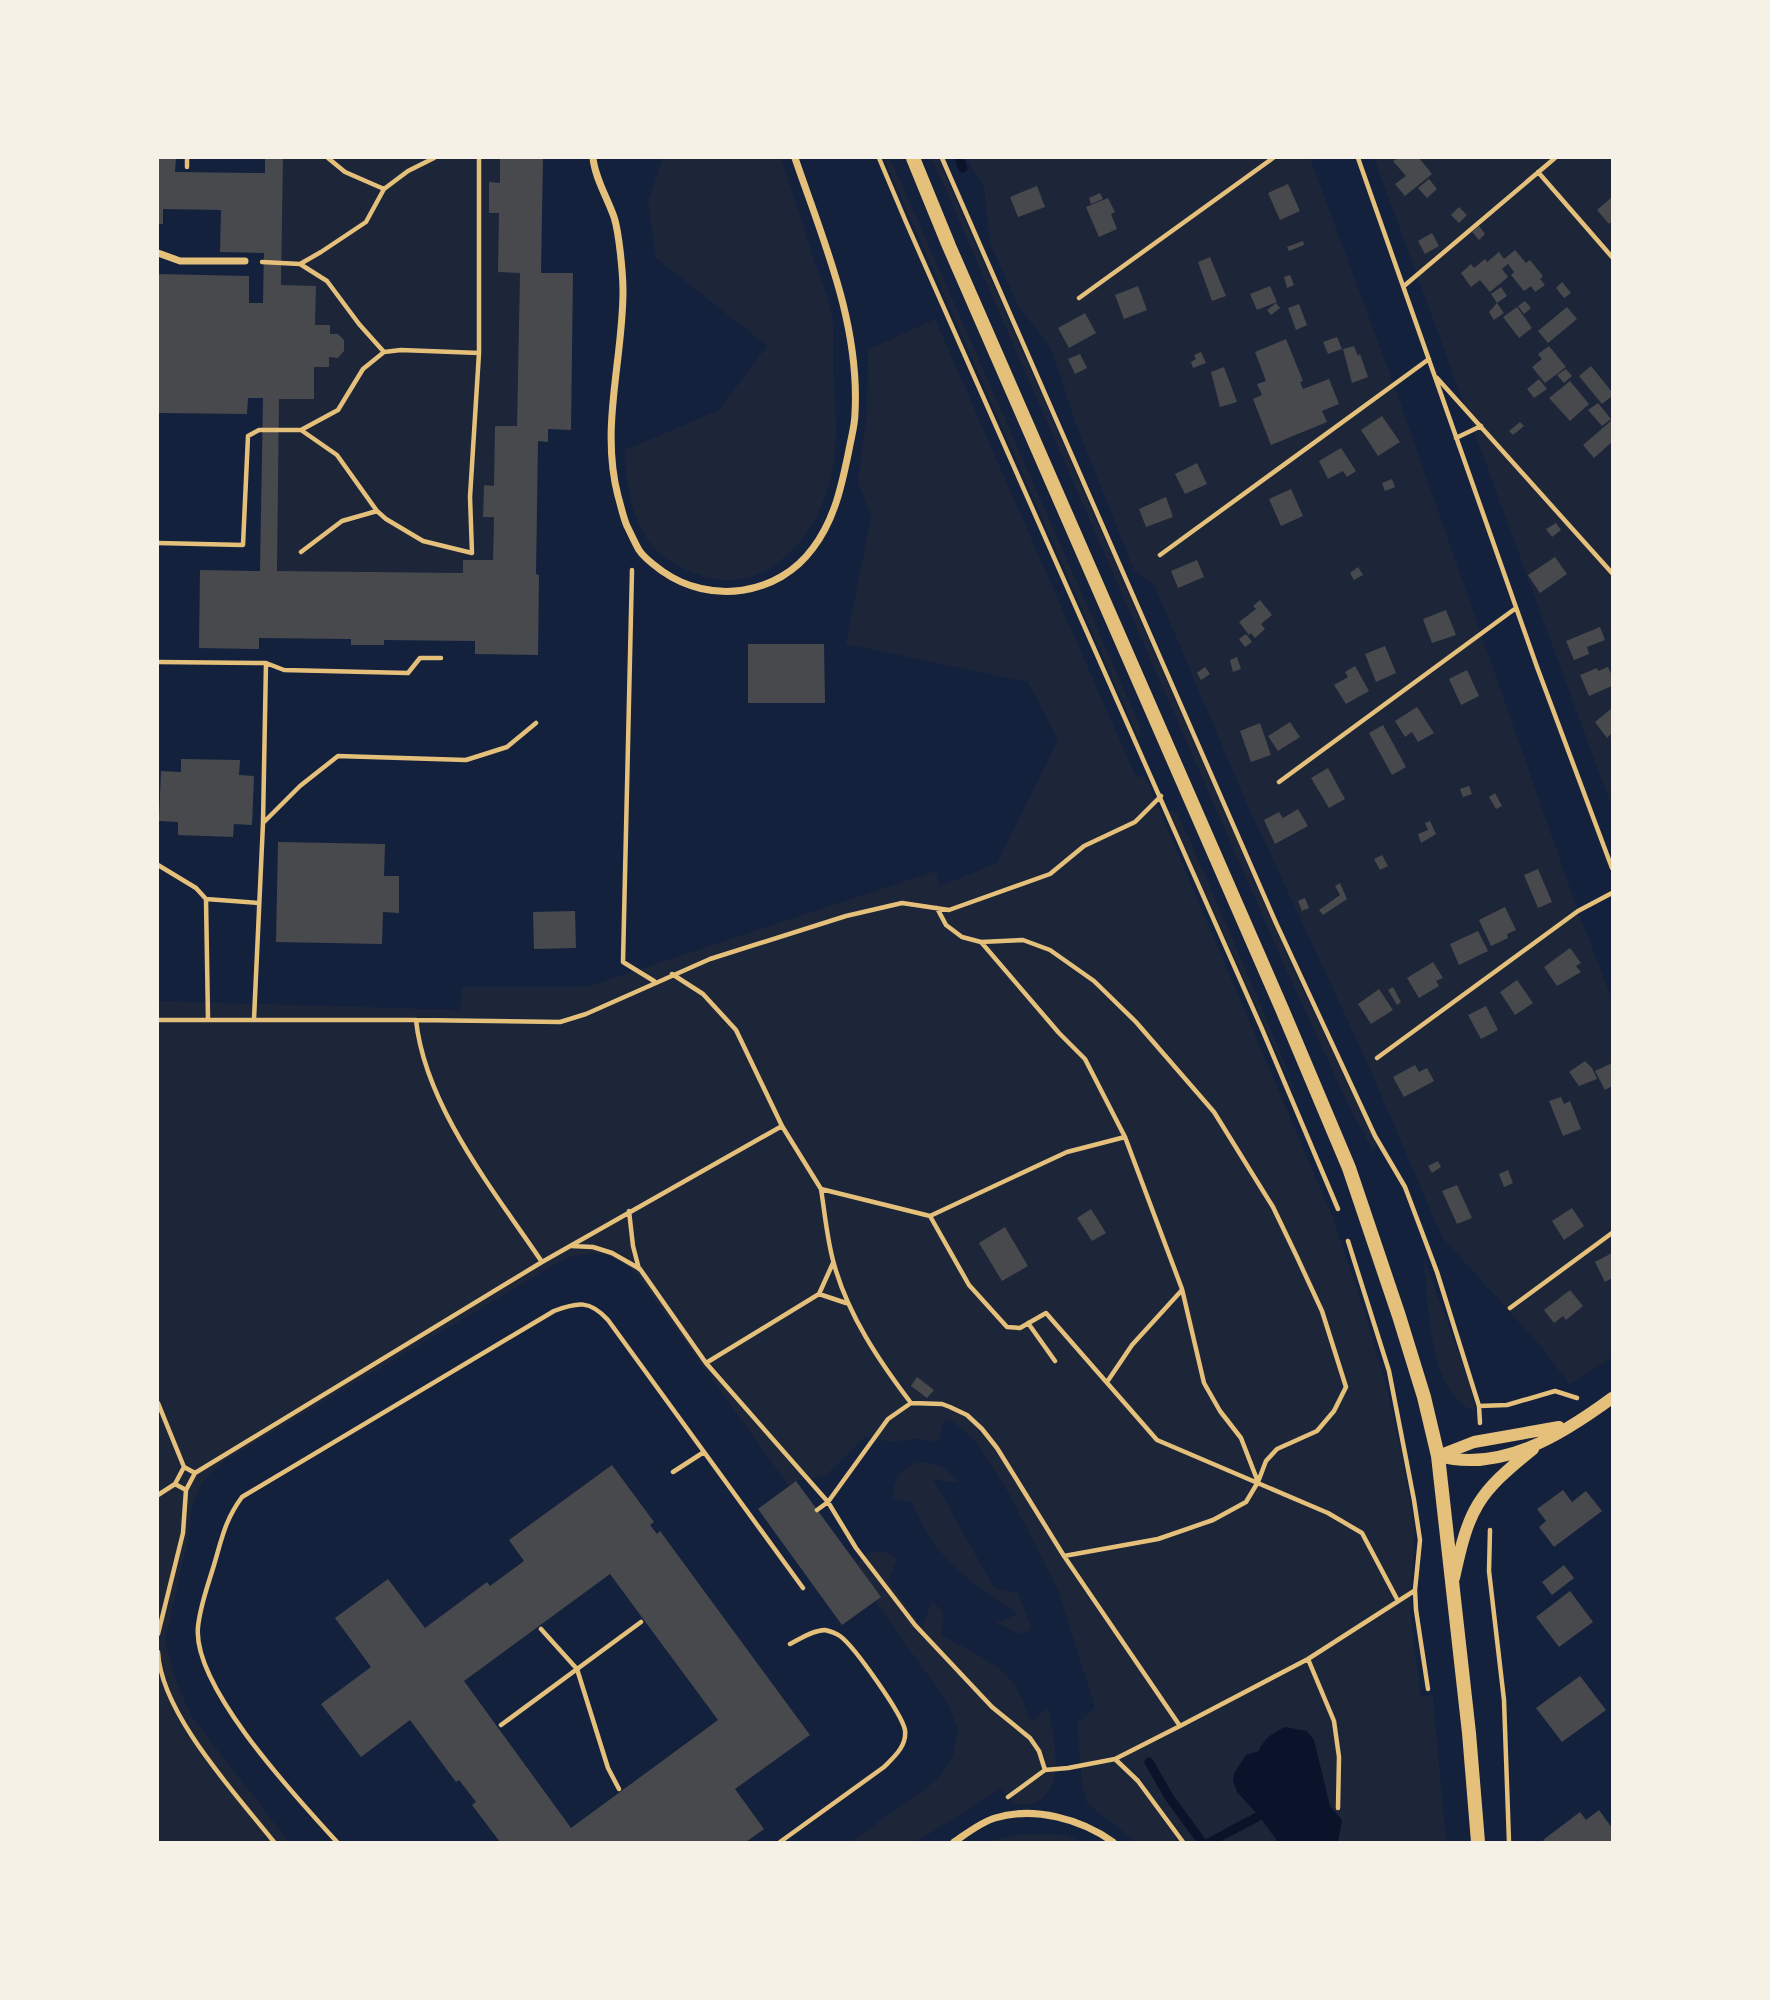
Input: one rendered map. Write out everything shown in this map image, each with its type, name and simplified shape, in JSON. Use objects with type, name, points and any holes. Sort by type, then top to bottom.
[{"type":"main road","points":[[913,158],[948,246],[1349,1168],[1399,1316],[1424,1397],[1438,1456],[1480,1843]]},
{"type":"street","points":[[593,158],[594,168],[615,221],[623,290],[610,444],[613,477],[626,523],[640,552],[675,580],[697,589],[728,593],[758,587],[779,578],[798,565],[813,549],[828,524],[841,491],[855,415],[855,363],[845,306],[795,158]]},
{"type":"street","points":[[158,253],[180,261],[245,261]]},
{"type":"street","points":[[1438,1456],[1465,1462],[1501,1457],[1541,1442],[1608,1401]]},
{"type":"street","points":[[1438,1456],[1474,1442],[1544,1431],[1576,1422]]},
{"type":"street","points":[[1453,1585],[1463,1538],[1479,1499],[1541,1442]]},
{"type":"street","points":[[954,1843],[992,1818],[1014,1814],[1066,1819],[1087,1826],[1113,1843]]},
{"type":"path","points":[[187,158],[187,167]]},
{"type":"path","points":[[328,158],[345,172],[384,189]]},
{"type":"path","points":[[300,264],[366,222],[384,189],[408,171],[434,158]]},
{"type":"path","points":[[301,430],[337,454],[377,511],[386,519],[423,541],[472,553],[470,497],[479,353],[479,158]]},
{"type":"path","points":[[879,158],[1160,797],[1339,1213]]},
{"type":"path","points":[[1079,298],[1273,158]]},
{"type":"path","points":[[1358,158],[1516,608],[1612,868]]},
{"type":"path","points":[[1403,286],[1555,158]]},
{"type":"path","points":[[1538,172],[1612,257]]},
{"type":"path","points":[[245,261],[300,264],[327,281],[384,352]]},
{"type":"path","points":[[158,543],[243,545],[248,436],[259,430],[301,430],[338,410],[363,369],[384,352],[401,350],[479,353]]},
{"type":"path","points":[[1160,555],[1429,359]]},
{"type":"path","points":[[1434,375],[1612,573]]},
{"type":"path","points":[[1456,438],[1481,426]]},
{"type":"path","points":[[301,552],[342,521],[377,511]]},
{"type":"path","points":[[632,557],[623,962],[655,982]]},
{"type":"path","points":[[1279,782],[1516,608]]},
{"type":"path","points":[[158,662],[266,663],[284,670],[408,673],[420,658],[441,658]]},
{"type":"path","points":[[254,1019],[263,823],[266,663]]},
{"type":"path","points":[[263,823],[300,786],[338,756],[466,760],[508,747],[536,723]]},
{"type":"path","points":[[158,1020],[560,1022],[586,1014],[710,959],[876,907],[902,903],[949,910],[1049,874],[1084,846],[1135,822],[1160,797],[1184,786]]},
{"type":"path","points":[[158,865],[196,888],[206,900],[208,1019]]},
{"type":"path","points":[[1377,1058],[1578,911],[1612,893]]},
{"type":"path","points":[[206,900],[258,903]]},
{"type":"path","points":[[937,908],[946,925],[962,937],[981,942],[1023,940],[1050,950],[1094,981],[1136,1022],[1214,1112],[1272,1207],[1322,1311],[1346,1387],[1334,1411],[1317,1431],[1277,1449],[1266,1461],[1246,1502],[1213,1520],[1158,1539],[1064,1556]]},
{"type":"path","points":[[981,942],[1085,1059],[1125,1137],[1182,1289],[1204,1383],[1220,1411],[1241,1438],[1258,1482]]},
{"type":"path","points":[[672,974],[704,993],[736,1030],[782,1126],[821,1189],[834,1263],[847,1303],[885,1369],[911,1403]]},
{"type":"path","points":[[416,1020],[419,1045],[441,1101],[471,1156],[542,1262]]},
{"type":"path","points":[[158,1634],[183,1533],[186,1490],[195,1473],[542,1262],[782,1126]]},
{"type":"path","points":[[821,1189],[930,1216],[1067,1152],[1125,1137]]},
{"type":"path","points":[[629,1211],[633,1245],[640,1269],[706,1363],[828,1502],[856,1548],[915,1625],[992,1707],[1030,1738],[1039,1751],[1045,1770]]},
{"type":"path","points":[[930,1216],[969,1284],[1007,1327],[1020,1328],[1045,1313],[1157,1440],[1328,1513],[1362,1533],[1398,1601]]},
{"type":"path","points":[[1510,1308],[1612,1233]]},
{"type":"path","points":[[1348,1239],[1389,1371],[1414,1500],[1420,1540],[1415,1590],[1416,1610],[1428,1689]]},
{"type":"path","points":[[571,1246],[593,1247],[612,1253],[640,1269]]},
{"type":"path","points":[[706,1363],[819,1294],[834,1263]]},
{"type":"path","points":[[1107,1382],[1132,1345],[1182,1289]]},
{"type":"path","points":[[819,1294],[847,1303]]},
{"type":"path","points":[[337,1843],[258,1751],[226,1707],[211,1680],[202,1654],[198,1629],[230,1514],[242,1497],[554,1311],[573,1304],[590,1305],[608,1320],[803,1588]]},
{"type":"path","points":[[1028,1324],[1055,1361]]},
{"type":"path","points":[[1479,1406],[1507,1405],[1555,1391],[1608,1401]]},
{"type":"path","points":[[817,1510],[828,1502],[888,1419],[911,1403],[942,1404],[967,1415],[998,1448],[1064,1556],[1180,1726]]},
{"type":"path","points":[[158,1404],[184,1467],[195,1473]]},
{"type":"path","points":[[673,1472],[704,1452]]},
{"type":"path","points":[[158,1495],[175,1484],[184,1467]]},
{"type":"path","points":[[175,1484],[186,1490]]},
{"type":"path","points":[[992,1818],[993,1808],[1045,1770],[1115,1759],[1308,1659],[1415,1590]]},
{"type":"path","points":[[501,1725],[641,1622]]},
{"type":"path","points":[[541,1629],[577,1669],[608,1768],[619,1789]]},
{"type":"path","points":[[780,1843],[884,1767],[899,1752],[905,1738],[900,1715],[852,1648],[839,1636],[825,1630],[813,1632],[790,1644]]},
{"type":"path","points":[[158,1652],[158,1666],[173,1706],[188,1731],[274,1843]]},
{"type":"path","points":[[1308,1659],[1334,1720],[1339,1757],[1338,1808]]},
{"type":"path","points":[[1115,1759],[1138,1781],[1183,1843]]},
{"type":"path","points":[[1507,1834],[1508,1843]]},
{"type":"shaded area","points":[[283,158],[500,158],[500,183],[489,183],[489,213],[499,213],[520,273],[517,426],[494,486],[484,486],[483,516],[494,517],[493,560],[464,560],[463,573],[277,571],[279,399],[314,399],[314,367],[329,367],[329,357],[338,358],[344,340],[338,334],[330,334],[329,325],[315,325],[316,286],[281,285]]},
{"type":"shaded area","points":[[663,158],[781,158],[832,315],[836,438],[833,466],[823,503],[798,544],[781,560],[762,572],[741,579],[717,579],[692,572],[660,554],[639,524],[628,488],[625,450],[719,410],[767,346],[656,258],[648,201]]},
{"type":"shaded area","points":[[884,158],[890,158],[1140,726],[1140,741]]},
{"type":"shaded area","points":[[932,158],[938,158],[1287,955],[1377,1147],[1373,1150],[1351,1110],[1281,958]]},
{"type":"shaded area","points":[[966,158],[1310,158],[1394,385],[1578,911],[1612,999],[1612,1358],[1569,1384],[1544,1350],[1442,1237],[1367,1062],[1247,804],[1154,585],[1134,570],[1077,427],[1051,348],[1019,307],[990,243],[984,186]]},
{"type":"shaded area","points":[[1374,158],[1612,158],[1612,808]]},
{"type":"shaded area","points":[[935,319],[1135,775],[1146,778],[1332,1216],[1366,1316],[1386,1385],[1415,1531],[1410,1611],[1421,1696],[1433,1695],[1446,1842],[1136,1842],[1087,1803],[1082,1783],[1077,1723],[1095,1707],[1058,1590],[1010,1495],[973,1438],[953,1422],[944,1420],[938,1442],[919,1439],[890,1442],[866,1437],[825,1476],[796,1481],[789,1486],[637,1275],[612,1257],[585,1254],[564,1259],[226,1460],[210,1473],[199,1488],[192,1508],[188,1539],[165,1641],[177,1683],[191,1716],[289,1842],[158,1842],[158,1001],[460,1010],[462,987],[586,987],[936,871],[940,886],[997,863],[1058,740],[1028,682],[846,644],[871,517],[858,481],[867,413],[868,350]]},
{"type":"shaded area","points":[[1169,812],[1178,814],[1305,1116]]},
{"type":"shaded area","points":[[1424,1259],[1470,1384],[1475,1411],[1459,1402],[1448,1387],[1439,1367],[1433,1345]]},
{"type":"shaded area","points":[[921,1462],[943,1468],[959,1483],[933,1479],[994,1588],[1018,1593],[1031,1626],[1028,1632],[1020,1634],[996,1623],[1018,1614],[969,1579],[943,1555],[912,1502],[893,1498],[894,1485],[900,1474],[909,1466]]},
{"type":"shaded area","points":[[878,1551],[892,1554],[897,1560],[888,1581],[922,1627],[932,1602],[943,1611],[942,1635],[985,1659],[1008,1677],[1019,1692],[1031,1722],[1048,1707],[1056,1762],[1050,1788],[1043,1798],[1031,1804],[1014,1804],[1002,1788],[916,1842],[851,1842],[937,1780],[953,1757],[958,1730],[947,1702],[875,1601],[857,1565],[868,1553]]},
{"type":"shaded area","points":[[1285,1727],[1307,1731],[1314,1740],[1330,1806],[1342,1820],[1338,1842],[1278,1842],[1237,1792],[1233,1781],[1234,1773],[1246,1755],[1259,1751],[1269,1736]]},
{"type":"shaded area","points":[[1017,1834],[1063,1835],[1086,1842],[986,1842]]},
{"type":"building","points":[[158,158],[176,158],[175,172],[265,173],[265,158],[283,158],[281,285],[316,286],[315,325],[330,325],[330,334],[338,334],[344,340],[344,351],[338,358],[329,357],[329,367],[314,367],[314,399],[279,399],[277,571],[463,573],[463,560],[493,560],[494,517],[483,517],[484,485],[494,486],[495,426],[517,426],[520,273],[498,272],[499,213],[489,213],[489,182],[500,183],[500,158],[543,158],[541,273],[573,273],[571,430],[548,429],[548,442],[538,441],[538,655],[475,654],[475,641],[384,640],[384,645],[351,645],[351,639],[259,638],[259,649],[199,648],[200,570],[260,571],[263,398],[248,398],[247,414],[158,413],[158,274],[249,276],[249,303],[263,303],[264,253],[220,252],[221,210],[163,209],[163,224],[158,224]]},
{"type":"building","points":[[1398,158],[1419,158],[1432,174],[1405,196],[1395,184],[1406,176],[1393,161]]},
{"type":"building","points":[[1429,179],[1437,189],[1427,198],[1418,188]]},
{"type":"building","points":[[1288,184],[1300,211],[1280,220],[1268,193]]},
{"type":"building","points":[[1037,186],[1045,207],[1018,217],[1010,197]]},
{"type":"building","points":[[1100,193],[1103,199],[1091,204],[1089,198]]},
{"type":"building","points":[[1612,197],[1612,221],[1609,224],[1597,210]]},
{"type":"building","points":[[1108,198],[1115,212],[1111,214],[1117,229],[1099,237],[1086,207]]},
{"type":"building","points":[[1459,207],[1467,215],[1459,223],[1451,215]]},
{"type":"building","points":[[1479,226],[1485,234],[1479,240],[1472,232]]},
{"type":"building","points":[[1432,233],[1439,246],[1425,254],[1418,241]]},
{"type":"building","points":[[1303,241],[1304,245],[1289,251],[1287,247]]},
{"type":"building","points":[[1515,250],[1526,263],[1530,260],[1543,276],[1540,279],[1545,285],[1535,292],[1531,286],[1524,291],[1511,275],[1514,272],[1508,264],[1502,269],[1508,277],[1490,292],[1480,280],[1471,287],[1461,273],[1471,264],[1474,268],[1499,252],[1504,259]]},
{"type":"building","points":[[1210,257],[1226,296],[1212,301],[1198,262]]},
{"type":"building","points":[[1290,275],[1294,285],[1287,288],[1284,277]]},
{"type":"building","points":[[1562,282],[1571,293],[1564,298],[1556,288]]},
{"type":"building","points":[[1138,286],[1147,310],[1124,319],[1115,295]]},
{"type":"building","points":[[1270,286],[1277,302],[1257,310],[1250,294]]},
{"type":"building","points":[[1501,287],[1507,296],[1497,303],[1491,294]]},
{"type":"building","points":[[1525,301],[1531,308],[1524,314],[1518,306]]},
{"type":"building","points":[[1276,303],[1280,308],[1271,315],[1267,310]]},
{"type":"building","points":[[1497,303],[1504,313],[1494,320],[1489,312]]},
{"type":"building","points":[[1299,304],[1307,325],[1296,330],[1288,308]]},
{"type":"building","points":[[1517,307],[1532,328],[1519,338],[1503,317]]},
{"type":"building","points":[[1567,307],[1577,319],[1548,343],[1538,331]]},
{"type":"building","points":[[1085,313],[1096,333],[1069,348],[1058,328]]},
{"type":"building","points":[[1337,337],[1342,349],[1328,354],[1323,342]]},
{"type":"building","points":[[1286,339],[1303,381],[1300,382],[1303,389],[1329,379],[1339,404],[1322,411],[1327,422],[1271,445],[1253,399],[1262,395],[1257,384],[1266,381],[1255,352]]},
{"type":"building","points":[[1354,346],[1358,356],[1360,354],[1368,377],[1352,383],[1343,349]]},
{"type":"building","points":[[1549,346],[1566,367],[1545,383],[1532,367],[1542,359],[1538,354]]},
{"type":"building","points":[[1201,352],[1206,363],[1193,368],[1191,362],[1196,359],[1194,355]]},
{"type":"building","points":[[1080,354],[1087,368],[1075,374],[1068,359]]},
{"type":"building","points":[[1591,366],[1612,392],[1612,396],[1602,404],[1579,376]]},
{"type":"building","points":[[1224,367],[1237,402],[1220,407],[1211,372]]},
{"type":"building","points":[[1566,369],[1572,376],[1564,383],[1557,375]]},
{"type":"building","points":[[1539,379],[1547,389],[1534,398],[1527,389]]},
{"type":"building","points":[[1570,381],[1589,404],[1570,421],[1549,398]]},
{"type":"building","points":[[1598,403],[1611,419],[1602,426],[1588,410]]},
{"type":"building","points":[[1382,416],[1400,442],[1378,456],[1361,430]]},
{"type":"building","points":[[1612,420],[1612,442],[1594,458],[1583,445]]},
{"type":"building","points":[[1520,422],[1524,426],[1513,435],[1509,431]]},
{"type":"building","points":[[1341,448],[1356,471],[1347,477],[1343,471],[1328,479],[1319,461]]},
{"type":"building","points":[[1197,463],[1207,484],[1185,494],[1175,474]]},
{"type":"building","points":[[1392,479],[1395,487],[1385,491],[1382,483]]},
{"type":"building","points":[[1291,489],[1303,516],[1281,526],[1269,499]]},
{"type":"building","points":[[1166,497],[1173,517],[1146,527],[1139,509]]},
{"type":"building","points":[[1556,523],[1561,530],[1552,537],[1546,529]]},
{"type":"building","points":[[1555,557],[1567,574],[1540,593],[1528,575]]},
{"type":"building","points":[[1197,560],[1204,577],[1178,588],[1171,571]]},
{"type":"building","points":[[1358,567],[1363,575],[1354,580],[1350,573]]},
{"type":"building","points":[[1260,600],[1272,615],[1261,624],[1265,629],[1255,638],[1251,633],[1249,635],[1239,622],[1256,609],[1253,606]]},
{"type":"building","points":[[1446,610],[1456,635],[1432,643],[1423,619]]},
{"type":"building","points":[[1600,627],[1605,640],[1587,647],[1589,654],[1574,660],[1566,641]]},
{"type":"building","points":[[1246,634],[1252,642],[1245,647],[1239,639]]},
{"type":"building","points":[[748,644],[824,644],[825,703],[748,703]]},
{"type":"building","points":[[1385,646],[1396,673],[1376,682],[1365,654]]},
{"type":"building","points":[[1237,657],[1241,669],[1233,672],[1230,660]]},
{"type":"building","points":[[1355,666],[1369,691],[1346,704],[1334,685],[1348,677],[1345,672]]},
{"type":"building","points":[[1205,667],[1210,674],[1201,680],[1197,673]]},
{"type":"building","points":[[1608,667],[1612,686],[1589,696],[1580,675]]},
{"type":"building","points":[[1467,670],[1479,696],[1461,705],[1449,679]]},
{"type":"building","points":[[1417,707],[1434,733],[1418,742],[1412,732],[1405,737],[1395,721]]},
{"type":"building","points":[[1612,708],[1612,733],[1607,738],[1595,722]]},
{"type":"building","points":[[1290,722],[1300,737],[1278,751],[1268,736]]},
{"type":"building","points":[[1260,723],[1271,755],[1251,762],[1240,731]]},
{"type":"building","points":[[1383,725],[1406,767],[1392,775],[1369,733]]},
{"type":"building","points":[[181,759],[240,760],[239,775],[254,776],[252,825],[234,824],[233,837],[178,835],[178,822],[159,821],[161,771],[181,772]]},
{"type":"building","points":[[1328,768],[1345,799],[1329,808],[1311,778]]},
{"type":"building","points":[[1469,786],[1472,794],[1463,797],[1460,789]]},
{"type":"building","points":[[1495,793],[1502,806],[1496,809],[1489,797]]},
{"type":"building","points":[[1298,809],[1308,826],[1275,844],[1264,820],[1279,812],[1283,818]]},
{"type":"building","points":[[1430,821],[1436,834],[1421,843],[1418,834],[1428,830],[1425,823]]},
{"type":"building","points":[[278,842],[385,844],[384,876],[399,876],[399,913],[383,912],[382,944],[276,942]]},
{"type":"building","points":[[1382,855],[1388,866],[1380,870],[1374,859]]},
{"type":"building","points":[[1538,869],[1552,902],[1538,908],[1524,875]]},
{"type":"building","points":[[1340,883],[1347,899],[1323,915],[1319,910],[1340,895],[1335,886]]},
{"type":"building","points":[[1305,898],[1309,908],[1302,911],[1298,901]]},
{"type":"building","points":[[1505,907],[1516,930],[1507,934],[1508,938],[1491,946],[1479,920]]},
{"type":"building","points":[[575,911],[576,948],[534,949],[533,912]]},
{"type":"building","points":[[1478,931],[1488,951],[1459,965],[1450,944]]},
{"type":"building","points":[[1570,948],[1581,963],[1576,966],[1581,972],[1557,986],[1544,967]]},
{"type":"building","points":[[1433,962],[1443,978],[1436,981],[1439,986],[1419,998],[1407,978]]},
{"type":"building","points":[[1517,980],[1533,1003],[1515,1015],[1500,992]]},
{"type":"building","points":[[1393,987],[1401,1002],[1397,1005],[1388,990]]},
{"type":"building","points":[[1379,989],[1393,1010],[1371,1024],[1358,1004]]},
{"type":"building","points":[[1486,1006],[1498,1030],[1481,1039],[1468,1015]]},
{"type":"building","points":[[1585,1061],[1597,1079],[1579,1086],[1569,1072]]},
{"type":"building","points":[[1612,1063],[1612,1086],[1605,1090],[1595,1071]]},
{"type":"building","points":[[1415,1065],[1419,1072],[1427,1068],[1434,1081],[1404,1097],[1393,1077]]},
{"type":"building","points":[[1561,1097],[1564,1104],[1570,1101],[1581,1129],[1563,1136],[1549,1101]]},
{"type":"building","points":[[1438,1161],[1441,1167],[1432,1173],[1428,1166]]},
{"type":"building","points":[[1508,1170],[1513,1183],[1504,1187],[1499,1174]]},
{"type":"building","points":[[1457,1185],[1472,1218],[1457,1224],[1442,1191]]},
{"type":"building","points":[[1572,1208],[1584,1226],[1564,1240],[1552,1221]]},
{"type":"building","points":[[1091,1209],[1106,1233],[1092,1241],[1077,1218]]},
{"type":"building","points":[[1005,1227],[1028,1266],[1002,1281],[979,1243]]},
{"type":"building","points":[[1612,1253],[1612,1278],[1605,1282],[1595,1262]]},
{"type":"building","points":[[1570,1290],[1583,1306],[1566,1320],[1563,1316],[1554,1323],[1544,1310]]},
{"type":"building","points":[[917,1377],[934,1390],[927,1398],[911,1386]]},
{"type":"building","points":[[612,1465],[654,1522],[650,1525],[657,1534],[660,1531],[810,1735],[735,1789],[764,1829],[746,1842],[500,1842],[472,1805],[476,1802],[459,1780],[456,1782],[410,1720],[361,1757],[321,1704],[371,1667],[335,1618],[388,1579],[425,1628],[487,1582],[490,1586],[524,1561],[509,1540]],"holes":[[[610,1574],[718,1720],[571,1828],[464,1681]]]},
{"type":"building","points":[[796,1481],[881,1597],[842,1625],[758,1509]]},
{"type":"building","points":[[1563,1490],[1572,1502],[1586,1491],[1602,1511],[1554,1547],[1539,1527],[1546,1521],[1537,1509]]},
{"type":"building","points":[[1564,1565],[1574,1578],[1552,1595],[1542,1582]]},
{"type":"building","points":[[1570,1591],[1593,1622],[1559,1647],[1536,1617]]},
{"type":"building","points":[[1580,1676],[1606,1710],[1562,1742],[1536,1708]]},
{"type":"building","points":[[1599,1810],[1612,1828],[1612,1842],[1543,1840],[1580,1812],[1586,1820]]},
{"type":"waterway","points":[[959,158],[963,168]]},
{"type":"waterway","points":[[1149,1762],[1169,1797],[1202,1842]]},
{"type":"waterway","points":[[1210,1842],[1259,1816]]}]
